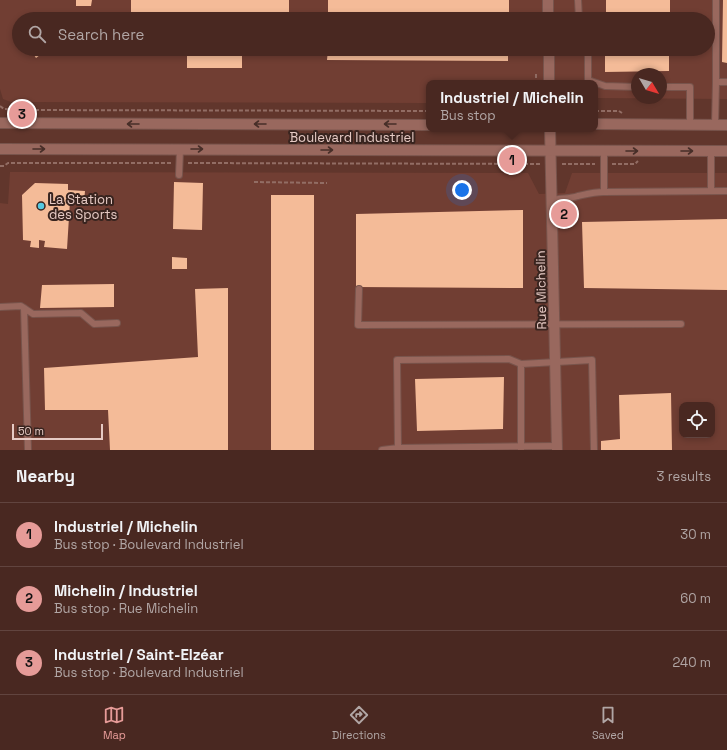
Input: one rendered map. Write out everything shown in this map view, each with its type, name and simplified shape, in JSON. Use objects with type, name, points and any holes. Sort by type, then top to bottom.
[{"type":"street","points":[[548,0],[548,12]]},
{"type":"street","points":[[549,56],[549,80]]},
{"type":"street","name":"Boulevard Industriel","points":[[0,123],[426,124]]},
{"type":"street","points":[[598,124],[727,125]]},
{"type":"street","name":"Rue Michelin","points":[[550,132],[553,200],[557,448]]},
{"type":"street","name":"Boulevard Industriel","points":[[0,149],[727,151]]},
{"type":"lane","points":[[578,0],[578,12]]},
{"type":"lane","points":[[715,125],[716,0]]},
{"type":"lane","points":[[588,56],[588,80]]},
{"type":"lane","points":[[716,82],[727,82]]},
{"type":"lane","points":[[598,84],[605,86],[631,87]]},
{"type":"lane","points":[[667,87],[690,87],[690,125]]},
{"type":"lane","points":[[179,175],[180,150]]},
{"type":"lane","points":[[604,150],[604,192]]},
{"type":"lane","points":[[711,151],[711,191]]},
{"type":"lane","points":[[553,200],[563,197],[578,197],[586,193],[604,192],[727,191]]},
{"type":"lane","points":[[359,289],[358,325],[681,324]]},
{"type":"lane","points":[[0,307],[21,306],[33,314],[81,313],[94,324],[117,323]]},
{"type":"lane","points":[[24,308],[28,450]]},
{"type":"lane","points":[[398,448],[397,360],[509,359],[521,364],[592,360],[594,450]]},
{"type":"lane","points":[[521,364],[521,448]]},
{"type":"lane","points":[[382,450],[398,448],[557,448]]},
{"type":"path","points":[[536,74],[536,80]]},
{"type":"path","name":"Boulevard Industriel","points":[[0,106],[4,110],[426,111]]},
{"type":"path","points":[[598,111],[619,111]]},
{"type":"path","name":"Boulevard Industriel","points":[[0,166],[4,166],[8,163],[526,164]]},
{"type":"path","points":[[569,164],[598,164]]},
{"type":"path","points":[[611,164],[635,164]]},
{"type":"path","points":[[254,182],[327,183]]},
{"type":"shaded area","points":[[0,0],[727,0],[727,99],[667,99],[667,68],[631,68],[631,98],[598,98],[598,80],[426,80],[426,103],[11,102],[3,99],[0,89]]},
{"type":"shaded area","points":[[10,172],[528,173],[539,194],[565,193],[572,173],[727,173],[727,450],[0,450],[0,203],[8,204]]},
{"type":"building","points":[[76,0],[92,0],[91,6],[76,6]]},
{"type":"building","points":[[131,0],[289,0],[289,12],[131,12]]},
{"type":"building","points":[[328,0],[509,0],[509,12],[328,12]]},
{"type":"building","points":[[606,0],[670,0],[670,12],[606,12]]},
{"type":"building","points":[[723,0],[727,0],[727,63],[722,62]]},
{"type":"building","points":[[187,56],[242,56],[242,68],[187,68]]},
{"type":"building","points":[[327,56],[508,56],[508,61],[327,60]]},
{"type":"building","points":[[605,56],[669,56],[669,71],[667,71],[667,68],[631,68],[631,72],[605,72]]},
{"type":"building","points":[[174,182],[203,183],[202,230],[173,229]]},
{"type":"building","points":[[35,183],[68,184],[68,190],[85,191],[84,202],[70,201],[67,249],[44,247],[45,241],[39,240],[39,248],[30,247],[31,241],[23,240],[22,195]]},
{"type":"building","points":[[271,195],[314,195],[314,450],[271,450]]},
{"type":"building","points":[[523,210],[523,288],[356,287],[356,214]]},
{"type":"building","points":[[727,219],[727,290],[584,288],[582,222]]},
{"type":"building","points":[[172,257],[187,258],[187,269],[172,269]]},
{"type":"building","points":[[114,284],[114,307],[40,308],[42,285]]},
{"type":"building","points":[[228,288],[228,450],[110,450],[108,410],[45,410],[44,368],[198,357],[195,289]]},
{"type":"building","points":[[504,377],[503,429],[417,431],[415,379]]},
{"type":"building","points":[[671,393],[672,450],[601,450],[601,441],[620,439],[619,395]]},
{"type":"place","name":"Industriel / Saint-Elzéar","points":[[22,114]]},
{"type":"place","name":"Industriel / Michelin","points":[[512,160]]},
{"type":"place","name":"La Station des Sports","points":[[41,206]]},
{"type":"place","name":"Michelin / Industriel","points":[[564,214]]}]
